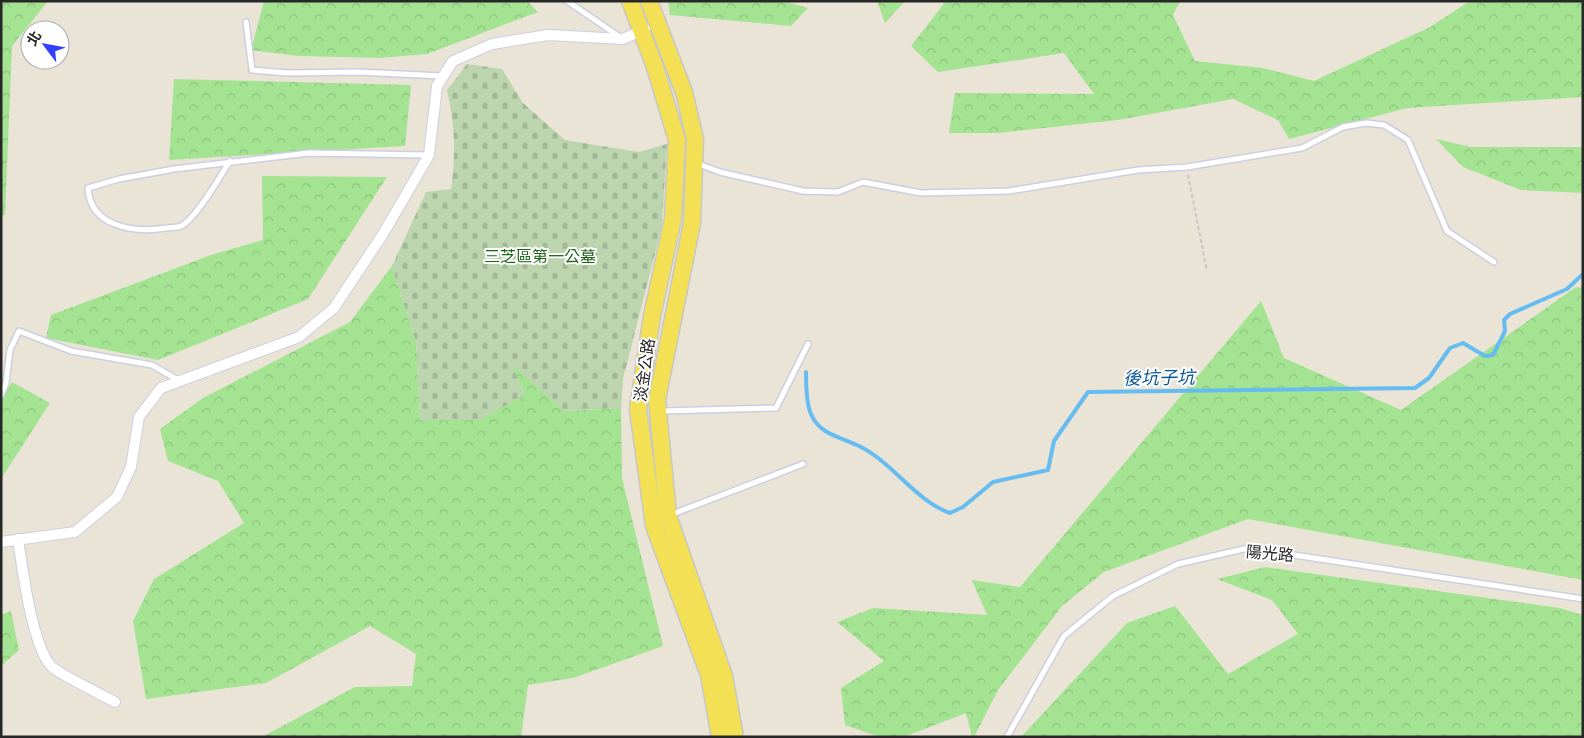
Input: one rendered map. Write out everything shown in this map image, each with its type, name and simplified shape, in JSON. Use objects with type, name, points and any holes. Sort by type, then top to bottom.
[{"type":"main road","name":"淡金公路","points":[[630,1],[677,140],[673,219],[648,346],[638,409],[654,526],[709,675],[720,737]]},
{"type":"main road","name":"淡金公路","points":[[649,1],[692,119],[695,139],[692,223],[658,400],[668,516],[724,676],[735,737]]},
{"type":"main road","points":[[648,346],[668,350]]},
{"type":"street","points":[[1,542],[74,532],[117,497],[131,467],[139,417],[161,388],[299,337],[334,308],[383,234],[429,154],[437,86],[453,61],[492,44],[548,35],[623,38],[641,30],[659,28]]},
{"type":"street","points":[[18,539],[25,593],[44,655],[51,666],[115,702]]},
{"type":"lane","points":[[567,1],[623,38]]},
{"type":"lane","points":[[246,22],[252,70],[288,73],[358,72],[442,76]]},
{"type":"lane","points":[[694,163],[720,172],[804,191],[838,192],[863,182],[921,193],[1009,191],[1138,170],[1187,167],[1302,148],[1343,127],[1366,122],[1384,125],[1408,140],[1447,231],[1494,262]]},
{"type":"lane","points":[[230,161],[196,212],[182,226],[153,230],[117,226],[98,214],[89,197],[88,188],[119,178],[230,161],[309,153],[429,154]]},
{"type":"lane","points":[[1,394],[6,383],[10,350],[19,331],[71,351],[152,365],[180,382]]},
{"type":"lane","points":[[659,411],[776,408],[808,344]]},
{"type":"lane","points":[[668,516],[803,464]]},
{"type":"lane","name":"陽光路","points":[[1007,737],[1064,636],[1113,596],[1178,564],[1248,548],[1583,599]]},
{"type":"path","points":[[1187,167],[1207,271]]},
{"type":"green space","points":[[1,1],[48,1],[33,20],[20,20],[20,36],[12,46],[5,215],[1,216]]},
{"type":"green space","points":[[264,1],[527,1],[538,12],[427,54],[380,58],[298,56],[251,50]]},
{"type":"green space","points":[[668,1],[783,1],[808,8],[791,26],[670,15]]},
{"type":"green space","points":[[877,1],[905,1],[885,23]]},
{"type":"green space","points":[[946,1],[1180,1],[1173,15],[1195,61],[1263,68],[1314,81],[1430,27],[1470,1],[1583,1],[1583,97],[1407,108],[1289,139],[1278,120],[1233,99],[1118,120],[998,133],[949,133],[955,93],[1094,94],[1064,53],[938,72],[911,46]]},
{"type":"green space","name":"三芝區第一公墓","points":[[467,64],[502,69],[523,103],[565,140],[639,152],[667,144],[662,226],[623,379],[621,408],[564,411],[511,364],[525,395],[480,420],[420,420],[416,342],[392,266],[426,192],[451,189],[454,139],[447,90]]},
{"type":"green space","points":[[174,79],[411,85],[405,146],[169,160]]},
{"type":"green space","points":[[1436,139],[1471,147],[1583,147],[1583,193],[1521,190],[1463,167]]},
{"type":"green space","points":[[262,176],[387,177],[308,299],[158,360],[46,338],[51,315],[211,255],[263,240]]},
{"type":"green space","points":[[392,266],[416,342],[420,420],[524,394],[510,362],[564,411],[621,408],[622,478],[663,646],[573,678],[528,685],[521,737],[262,737],[355,687],[412,686],[416,654],[370,626],[266,683],[146,699],[133,621],[154,579],[244,523],[218,481],[168,461],[160,429],[203,398],[350,322]]},
{"type":"green space","points":[[1576,287],[1583,288],[1583,580],[1248,519],[1104,572],[1062,606],[998,690],[974,737],[972,737],[966,713],[904,737],[880,737],[845,725],[841,688],[884,661],[837,622],[873,608],[987,615],[972,580],[1020,587],[1261,301],[1284,358],[1401,410]]},
{"type":"green space","points":[[12,382],[50,403],[1,479],[1,400]]},
{"type":"green space","points":[[1265,567],[1560,608],[1583,615],[1583,737],[1021,737],[1127,623],[1175,606],[1228,674],[1298,634],[1272,600],[1217,579]]},
{"type":"green space","points":[[11,611],[19,650],[1,666],[1,615]]},
{"type":"waterway","name":"後坑子坑","points":[[806,372],[809,410],[820,427],[873,454],[926,500],[950,513],[963,507],[993,482],[1048,470],[1054,441],[1088,392],[1415,388],[1429,378],[1450,348],[1463,343],[1485,356],[1493,355],[1505,331],[1504,320],[1510,314],[1567,289],[1583,274]]}]
